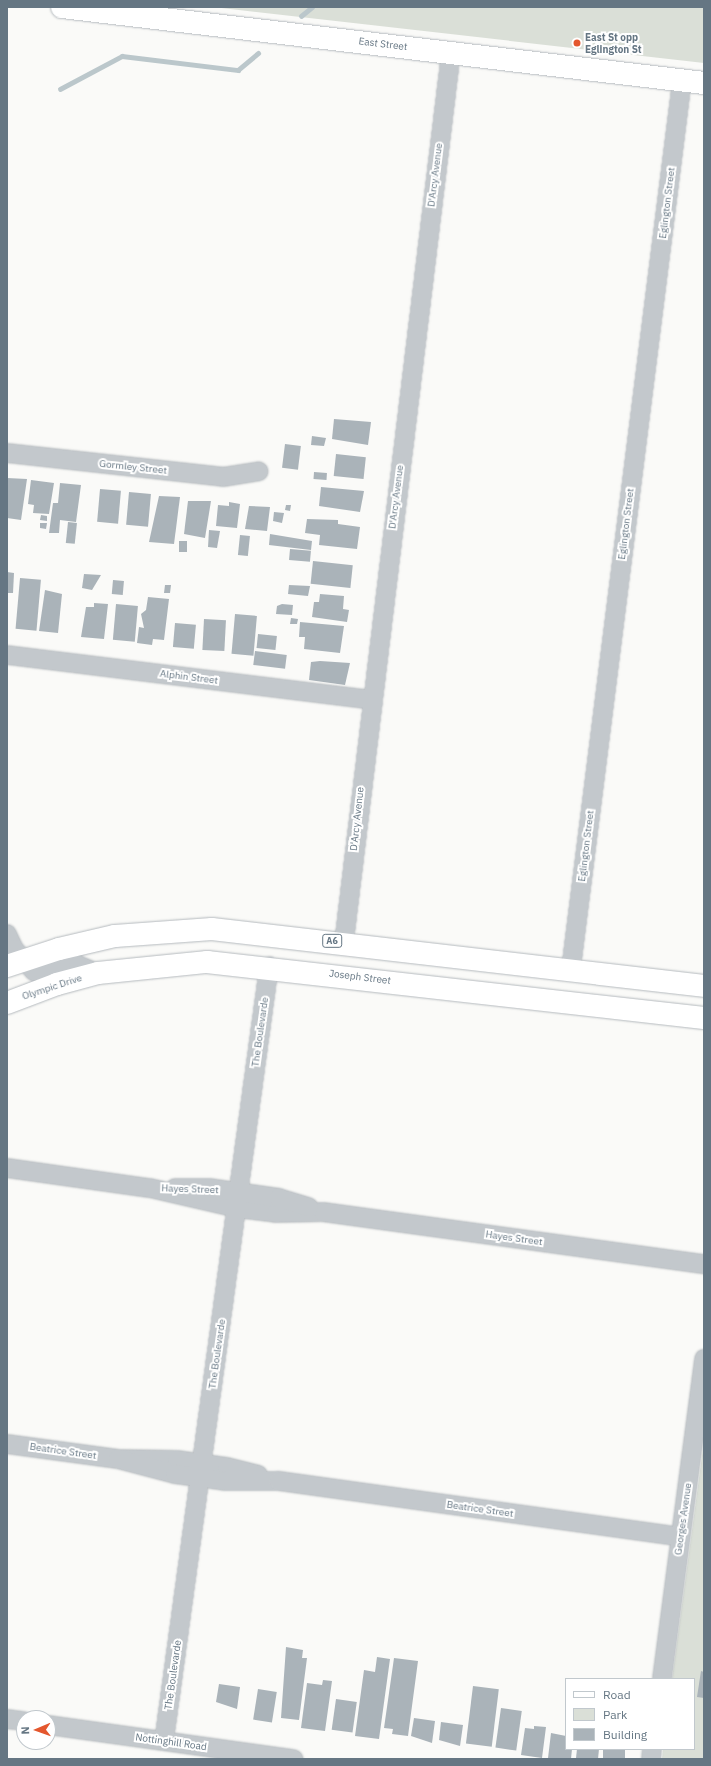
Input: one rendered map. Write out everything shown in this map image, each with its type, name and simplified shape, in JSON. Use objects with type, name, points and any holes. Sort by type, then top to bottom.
[{"type":"main road","name":"East Street","points":[[62,7],[704,83]]},
{"type":"main road","name":"Joseph Street","points":[[12,951],[115,936],[184,929],[248,931],[704,986]]},
{"type":"main road","name":"Joseph Street","points":[[98,973],[207,962],[269,966],[704,1018]]},
{"type":"main road","name":"Olympic Drive","points":[[7,1003],[40,989],[98,973]]},
{"type":"street","name":"D'Arcy Avenue","points":[[344,942],[371,700],[451,52]]},
{"type":"street","name":"Eglington Street","points":[[570,969],[682,80]]},
{"type":"street","name":"Gormley Street","points":[[7,453],[223,477],[259,471]]},
{"type":"street","name":"Alphin Street","points":[[7,655],[371,700]]},
{"type":"street","name":"Joseph Street","points":[[12,951],[34,971],[78,965],[98,973]]},
{"type":"street","name":"The Boulevarde","points":[[164,1741],[269,966]]},
{"type":"street","name":"Hayes Street","points":[[7,1168],[238,1200],[276,1213],[323,1212],[704,1264]]},
{"type":"street","name":"Georges Avenue","points":[[662,1678],[704,1359]]},
{"type":"street","name":"Beatrice Street","points":[[7,1444],[680,1537]]},
{"type":"street","name":"Nottinghill Road","points":[[56,1726],[164,1741],[254,1756],[294,1759]]},
{"type":"green space","points":[[213,7],[704,7],[704,63]]},
{"type":"green space","points":[[704,1441],[704,1759],[662,1759],[663,1750],[695,1750],[695,1678],[672,1678]]},
{"type":"building","points":[[334,419],[371,422],[368,445],[332,439]]},
{"type":"building","points":[[312,436],[326,438],[324,446],[311,445]]},
{"type":"building","points":[[285,444],[301,446],[298,470],[282,468]]},
{"type":"building","points":[[336,454],[366,457],[364,479],[334,476]]},
{"type":"building","points":[[314,472],[327,473],[326,480],[314,479]]},
{"type":"building","points":[[7,478],[27,479],[21,520],[7,518]]},
{"type":"building","points":[[31,480],[54,483],[49,514],[33,513],[34,505],[28,504]]},
{"type":"building","points":[[60,483],[81,485],[76,522],[60,520],[59,533],[49,533],[53,503],[58,503]]},
{"type":"building","points":[[321,487],[364,491],[360,512],[319,506]]},
{"type":"building","points":[[100,489],[121,491],[118,524],[97,522]]},
{"type":"building","points":[[129,492],[151,494],[148,527],[126,525]]},
{"type":"building","points":[[159,496],[180,497],[174,544],[149,542]]},
{"type":"building","points":[[188,501],[211,501],[205,538],[184,534]]},
{"type":"building","points":[[229,502],[240,504],[237,528],[216,526],[218,505],[229,506]]},
{"type":"building","points":[[286,505],[291,505],[290,511],[285,510]]},
{"type":"building","points":[[249,506],[270,507],[267,531],[245,529]]},
{"type":"building","points":[[274,512],[284,513],[282,523],[273,521]]},
{"type":"building","points":[[41,515],[47,516],[47,521],[40,520]]},
{"type":"building","points":[[307,519],[338,520],[338,524],[360,527],[357,549],[319,545],[320,535],[305,533]]},
{"type":"building","points":[[68,522],[77,523],[75,544],[66,543]]},
{"type":"building","points":[[40,523],[47,523],[46,529],[40,528]]},
{"type":"building","points":[[209,530],[220,531],[217,548],[208,547]]},
{"type":"building","points":[[270,534],[312,541],[311,550],[269,545]]},
{"type":"building","points":[[240,535],[250,536],[248,556],[238,555]]},
{"type":"building","points":[[179,541],[187,541],[187,552],[179,552]]},
{"type":"building","points":[[290,549],[311,551],[310,562],[289,560]]},
{"type":"building","points":[[313,561],[353,565],[350,588],[311,584]]},
{"type":"building","points":[[7,572],[14,573],[13,593],[7,593]]},
{"type":"building","points":[[84,574],[101,575],[92,590],[82,588]]},
{"type":"building","points":[[20,578],[41,580],[36,631],[16,629]]},
{"type":"building","points":[[113,580],[124,581],[123,595],[112,594]]},
{"type":"building","points":[[165,585],[171,585],[170,593],[164,593]]},
{"type":"building","points":[[289,585],[310,586],[308,596],[288,594]]},
{"type":"building","points":[[45,590],[62,594],[58,633],[39,631]]},
{"type":"building","points":[[320,594],[344,596],[343,609],[349,610],[347,622],[312,617],[314,602],[319,602]]},
{"type":"building","points":[[148,597],[169,599],[164,640],[153,639],[152,645],[137,643],[139,627],[144,628],[141,614],[146,610]]},
{"type":"building","points":[[94,603],[108,604],[104,639],[81,637],[86,607],[94,607]]},
{"type":"building","points":[[116,604],[138,606],[135,642],[113,640]]},
{"type":"building","points":[[282,604],[293,605],[292,615],[276,614],[277,606]]},
{"type":"building","points":[[235,614],[257,616],[253,656],[232,654]]},
{"type":"building","points":[[291,618],[298,619],[297,624],[290,624]]},
{"type":"building","points":[[204,619],[226,620],[224,651],[202,650]]},
{"type":"building","points":[[300,622],[344,626],[340,653],[304,649],[305,637],[299,637]]},
{"type":"building","points":[[175,623],[196,625],[194,649],[173,647]]},
{"type":"building","points":[[258,634],[277,636],[275,650],[257,648]]},
{"type":"building","points":[[255,651],[287,655],[285,669],[253,665]]},
{"type":"building","points":[[320,661],[350,663],[345,685],[309,680],[311,662]]},
{"type":"building","points":[[286,1647],[303,1650],[302,1658],[307,1658],[299,1720],[281,1718]]},
{"type":"building","points":[[377,1657],[390,1659],[379,1739],[355,1736],[364,1670],[375,1672]]},
{"type":"building","points":[[394,1658],[418,1661],[408,1736],[392,1734],[393,1729],[384,1728]]},
{"type":"building","points":[[701,1671],[704,1672],[704,1698],[697,1697]]},
{"type":"building","points":[[323,1680],[332,1681],[325,1731],[301,1728],[307,1683],[322,1685]]},
{"type":"building","points":[[219,1684],[240,1687],[237,1709],[216,1702]]},
{"type":"building","points":[[473,1686],[499,1689],[492,1747],[466,1744]]},
{"type":"building","points":[[258,1689],[277,1692],[272,1723],[253,1720]]},
{"type":"building","points":[[336,1699],[357,1702],[352,1733],[332,1730]]},
{"type":"building","points":[[501,1708],[522,1711],[516,1751],[495,1748]]},
{"type":"building","points":[[414,1718],[435,1721],[432,1743],[411,1736]]},
{"type":"building","points":[[441,1722],[463,1725],[460,1746],[439,1740]]},
{"type":"building","points":[[534,1726],[546,1727],[542,1758],[521,1755],[525,1728],[534,1729]]},
{"type":"building","points":[[551,1733],[565,1736],[565,1750],[572,1750],[571,1759],[548,1758]]},
{"type":"building","points":[[577,1750],[599,1750],[598,1759],[576,1758]]},
{"type":"building","points":[[603,1750],[625,1750],[625,1759],[603,1759]]},
{"type":"waterway","points":[[301,16],[312,7]]},
{"type":"waterway","points":[[60,89],[122,56],[238,70],[258,53]]},
{"type":"place","name":"East St opp Eglington St","points":[[577,43]]}]
